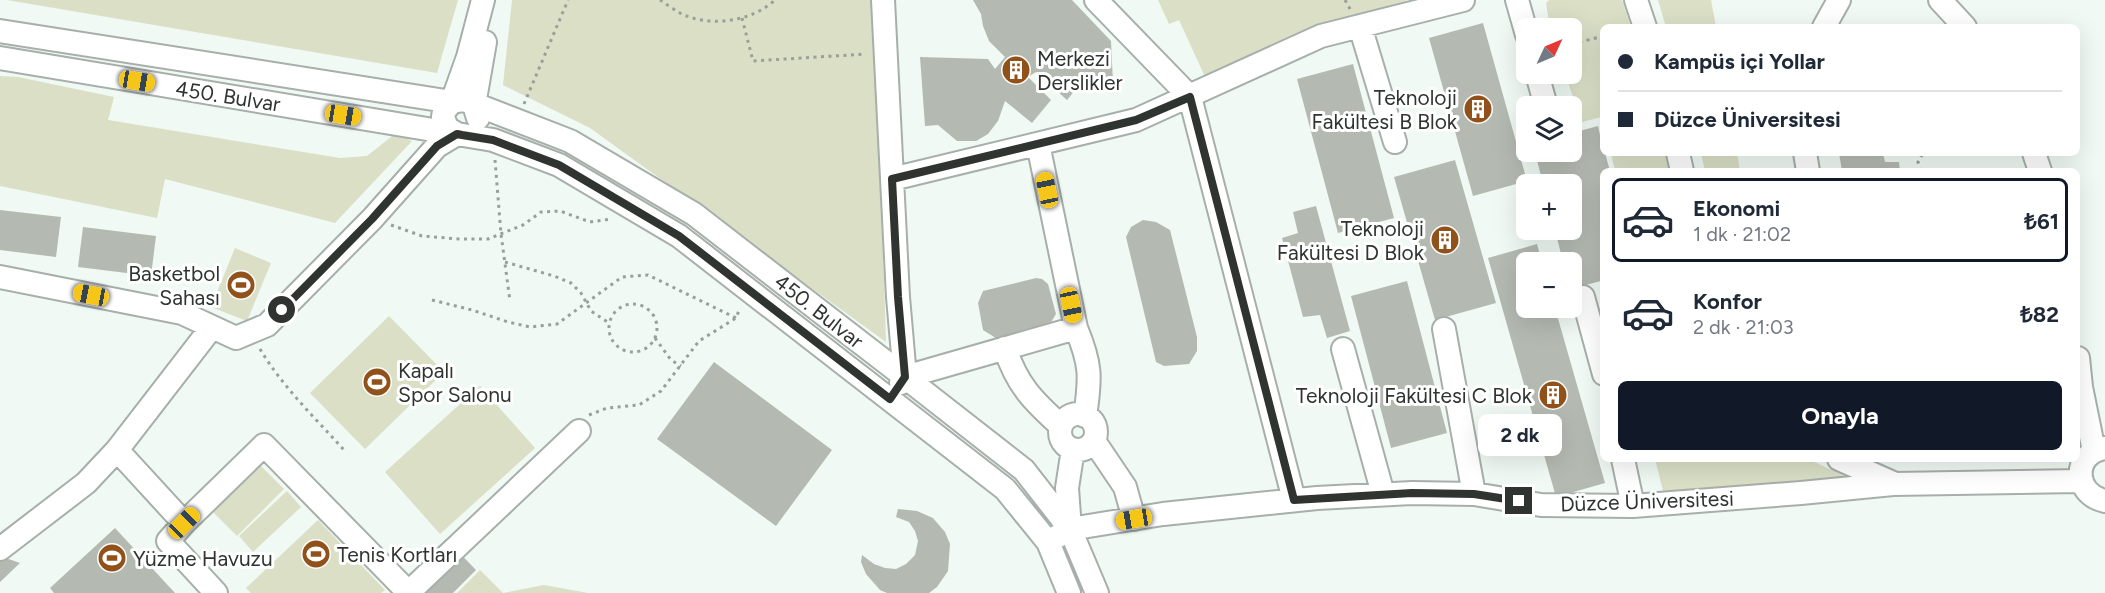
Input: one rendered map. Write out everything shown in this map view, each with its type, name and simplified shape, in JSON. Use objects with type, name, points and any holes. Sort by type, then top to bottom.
[{"type":"street","points":[[463,104],[468,57],[483,0]]},
{"type":"street","points":[[463,104],[494,0]]},
{"type":"street","points":[[883,0],[898,297],[905,377],[890,399]]},
{"type":"street","points":[[1096,0],[1190,97],[1294,500]]},
{"type":"street","points":[[892,179],[1136,120],[1321,36],[1463,0]]},
{"type":"street","points":[[1517,0],[1522,18]]},
{"type":"street","points":[[1636,0],[1645,24]]},
{"type":"street","points":[[1826,24],[1839,0]]},
{"type":"street","points":[[1940,0],[1962,24]]},
{"type":"street","points":[[1360,26],[1395,142]]},
{"type":"street","name":"450. Bulvar","points":[[0,31],[463,104],[517,120],[570,141],[694,214],[1024,470],[1070,529],[1097,593]]},
{"type":"street","name":"450. Bulvar","points":[[0,58],[493,140],[559,165],[679,236],[1005,489],[1048,542],[1069,593]]},
{"type":"street","points":[[0,277],[182,314],[236,338],[267,325],[372,219],[437,146],[472,130],[478,121],[477,110],[463,104]]},
{"type":"street","points":[[1038,144],[1076,328],[1087,354],[1090,383],[1085,416]]},
{"type":"street","points":[[1583,297],[1600,359]]},
{"type":"street","points":[[0,549],[86,483],[117,450],[212,327]]},
{"type":"street","points":[[905,377],[1076,328]]},
{"type":"street","points":[[1444,329],[1474,494]]},
{"type":"street","points":[[1005,348],[1012,370],[1036,404],[1061,426]]},
{"type":"street","points":[[1343,349],[1383,494]]},
{"type":"street","points":[[2080,377],[2099,449],[2082,464],[2081,481],[2090,495],[2105,501]]},
{"type":"street","points":[[1070,529],[1067,489],[1083,445],[1096,429],[1090,419],[1085,416],[1068,417],[1061,426],[1060,437],[1068,447],[1083,445]]},
{"type":"street","points":[[216,593],[168,542],[184,523],[264,444],[408,593],[579,430]]},
{"type":"street","points":[[1083,445],[1125,487],[1134,519]]},
{"type":"street","points":[[117,450],[184,523]]},
{"type":"street","points":[[1624,462],[1633,506]]},
{"type":"street","name":"Düzce Üniversitesi","points":[[1845,462],[1893,484]]},
{"type":"street","name":"Düzce Üniversitesi","points":[[1048,542],[1070,529],[1134,519],[1294,500],[1383,494],[1474,494],[1541,505],[1633,506],[1893,484],[2081,481]]},
{"type":"path","points":[[517,120],[568,0]]},
{"type":"path","points":[[660,0],[682,14],[711,21],[742,18],[768,6],[775,0]]},
{"type":"path","points":[[742,18],[753,61],[886,53]]},
{"type":"path","points":[[1582,42],[1600,37]]},
{"type":"path","points":[[493,140],[501,234],[510,301]]},
{"type":"path","points":[[372,219],[422,236],[488,239],[523,225],[542,213],[560,211],[590,222],[615,219],[635,210]]},
{"type":"path","points":[[505,262],[571,283],[591,310],[609,323]]},
{"type":"path","points":[[432,300],[530,327],[557,324],[622,277],[648,275],[736,318]]},
{"type":"path","points":[[579,430],[585,417],[607,408],[639,405],[661,391],[699,341],[736,318],[747,290]]},
{"type":"path","points":[[655,338],[644,349],[629,352],[615,345],[608,330],[612,315],[624,305],[640,305],[653,314],[656,322],[655,338],[671,360],[681,366]]},
{"type":"path","points":[[249,332],[266,360],[344,450]]},
{"type":"green space","points":[[7,0],[458,0],[437,73]]},
{"type":"green space","points":[[512,0],[875,0],[886,342],[590,128],[503,85]]},
{"type":"green space","points":[[1158,0],[1408,0],[1334,22],[1206,79],[1179,20],[1169,24]]},
{"type":"green space","points":[[1549,0],[1622,0],[1630,24],[1600,24],[1600,118],[1582,122],[1582,96],[1573,96],[1569,84],[1582,84],[1582,18],[1548,18],[1546,3]]},
{"type":"green space","points":[[1658,0],[1711,0],[1715,24],[1665,24]]},
{"type":"green space","points":[[0,76],[18,77],[114,97],[108,120],[340,158],[367,156],[396,133],[412,141],[335,223],[165,179],[157,218],[0,186]]},
{"type":"green space","points":[[1612,156],[1669,156],[1672,168],[1614,168]]},
{"type":"green space","points":[[1702,156],[1738,156],[1740,168],[1704,168]]},
{"type":"green space","name":"Basketbol Sahası","points":[[235,248],[271,263],[247,321],[211,307]]},
{"type":"green space","name":"Kapalı Spor Salonu","points":[[389,316],[444,372],[365,449],[310,393]]},
{"type":"green space","points":[[480,386],[535,448],[440,534],[385,472]]},
{"type":"green space","points":[[253,458],[284,489],[237,536],[206,505]]},
{"type":"green space","points":[[1656,462],[1814,462],[1855,481],[1665,499]]},
{"type":"green space","points":[[287,491],[301,507],[253,552],[239,536]]},
{"type":"green space","name":"Tenis Kortları","points":[[318,520],[385,590],[381,593],[251,593],[246,588]]},
{"type":"green space","points":[[480,570],[503,593],[457,593]]},
{"type":"green space","points":[[544,585],[588,593],[503,593]]},
{"type":"building","name":"Merkezi Derslikler","points":[[973,0],[1072,0],[1111,41],[1113,83],[1081,83],[1067,100],[1036,72],[1028,77],[1051,100],[1032,123],[1005,101],[998,121],[988,134],[976,141],[957,141],[938,125],[925,126],[920,57],[988,59],[995,69],[1005,57],[989,41],[981,14]]},
{"type":"building","name":"Teknoloji Fakültesi B Blok","points":[[1483,23],[1516,142],[1516,162],[1522,162],[1525,174],[1516,174],[1516,184],[1473,196],[1429,38]]},
{"type":"building","points":[[1353,64],[1394,218],[1338,233],[1297,79]]},
{"type":"building","points":[[1598,126],[1600,156],[1606,156],[1609,168],[1600,168],[1600,281],[1582,286],[1582,252],[1560,252],[1558,240],[1582,240],[1582,174],[1540,174],[1538,162],[1582,162],[1582,130]]},
{"type":"building","points":[[1840,156],[1884,156],[1885,162],[1899,162],[1900,168],[1842,168]]},
{"type":"building","name":"Teknoloji Fakültesi D Blok","points":[[1455,160],[1496,303],[1435,320],[1394,177]]},
{"type":"building","points":[[1316,206],[1350,331],[1327,338],[1320,315],[1303,317],[1282,238],[1298,233],[1293,212]]},
{"type":"building","points":[[0,210],[61,217],[56,257],[0,250]]},
{"type":"building","points":[[1143,220],[1156,222],[1170,230],[1197,337],[1197,351],[1189,364],[1164,366],[1156,362],[1126,237],[1131,227]]},
{"type":"building","points":[[83,227],[156,236],[151,276],[78,267]]},
{"type":"building","name":"Teknoloji Fakültesi C Blok","points":[[1537,244],[1539,252],[1516,252],[1516,318],[1558,318],[1605,483],[1556,497],[1488,258]]},
{"type":"building","points":[[1036,278],[1048,284],[1056,314],[1050,324],[1034,328],[1025,336],[1014,334],[999,340],[983,330],[978,303],[983,291]]},
{"type":"building","points":[[1407,281],[1447,433],[1391,448],[1351,296]]},
{"type":"building","points":[[714,362],[832,450],[776,526],[657,439]]},
{"type":"building","points":[[898,509],[917,511],[933,518],[945,532],[950,544],[948,571],[937,587],[929,593],[887,593],[880,590],[866,574],[861,562],[862,555],[874,564],[896,569],[906,564],[915,555],[918,541],[915,531],[909,522],[896,517]]},
{"type":"building","name":"Yüzme Havuzu","points":[[115,528],[175,593],[54,593],[50,588]]},
{"type":"building","points":[[446,539],[476,570],[453,593],[390,593]]},
{"type":"building","points":[[0,556],[20,563],[0,582]]},
{"type":"place","name":"Merkezi Derslikler","points":[[1016,70]]},
{"type":"place","name":"Teknoloji Fakültesi B Blok","points":[[1478,109]]},
{"type":"place","name":"Teknoloji Fakültesi D Blok","points":[[1445,240]]},
{"type":"place","name":"Basketbol Sahası","points":[[241,285]]},
{"type":"place","name":"Kapalı Spor Salonu","points":[[377,382]]},
{"type":"place","name":"Teknoloji Fakültesi C Blok","points":[[1553,395]]},
{"type":"place","name":"Tenis Kortları","points":[[316,554]]},
{"type":"place","name":"Yüzme Havuzu","points":[[112,558]]},
{"type":"route","points":[[282,310],[372,219],[437,146],[457,134],[493,140],[559,165],[679,236],[890,399],[905,377],[892,179],[1136,120],[1190,97],[1294,500],[1412,493],[1474,494],[1519,501]]}]
